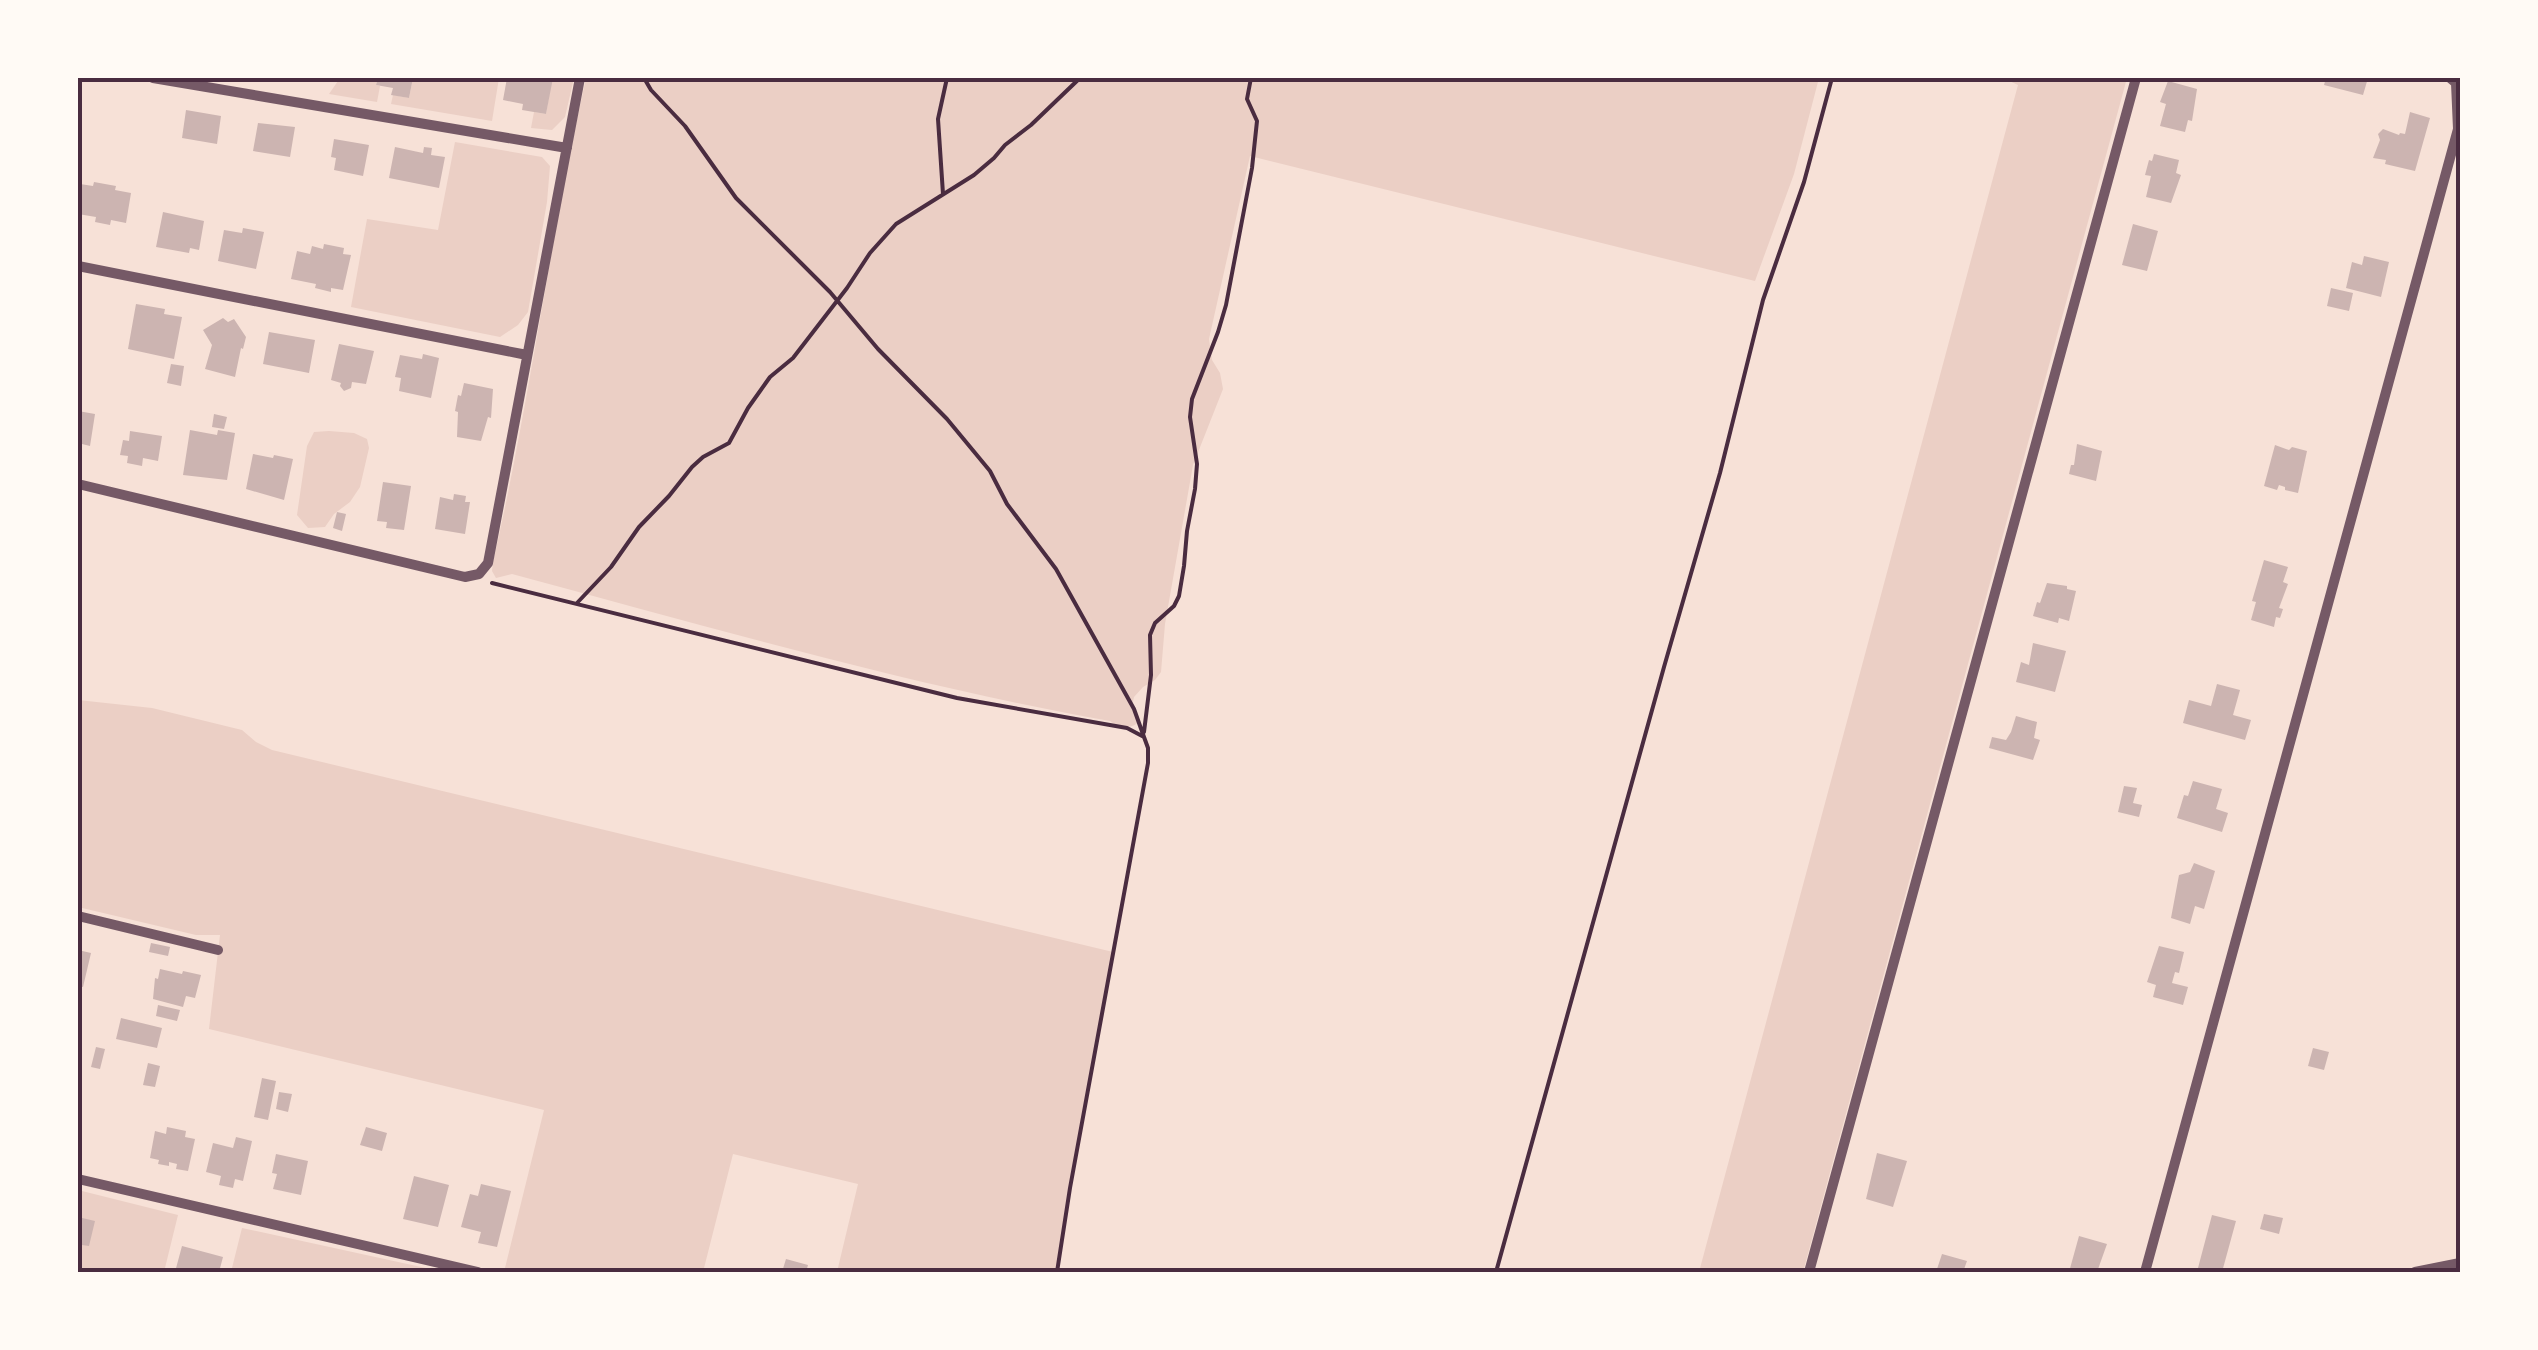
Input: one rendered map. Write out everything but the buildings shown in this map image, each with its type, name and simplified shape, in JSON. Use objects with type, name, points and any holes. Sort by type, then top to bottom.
[{"type":"street","points":[[153,78],[567,148]]},
{"type":"street","points":[[78,484],[466,576],[479,574],[488,563],[580,78]]},
{"type":"street","points":[[1809,1272],[2136,78]]},
{"type":"street","points":[[2144,1272],[2458,129],[2453,80]]},
{"type":"street","points":[[78,266],[527,356]]},
{"type":"street","points":[[78,916],[218,950]]},
{"type":"street","points":[[78,1179],[478,1272]]},
{"type":"street","points":[[2415,1272],[2460,1264]]},
{"type":"path","points":[[644,78],[685,126],[736,198],[838,300],[990,470],[1007,504],[1056,570],[1134,709],[1148,748],[1057,1272]]},
{"type":"path","points":[[943,194],[938,119],[947,78]]},
{"type":"path","points":[[576,604],[692,467],[703,456],[729,443],[770,378],[793,358],[896,224],[974,175],[1080,78]]},
{"type":"path","points":[[1144,737],[1151,676],[1150,635],[1155,624],[1174,606],[1182,581],[1197,464],[1190,418],[1234,266],[1256,134],[1257,121],[1247,99],[1250,78]]},
{"type":"path","points":[[1496,1272],[1720,473],[1763,300],[1804,182],[1832,78]]},
{"type":"path","points":[[466,576],[957,698],[1127,728],[1144,737]]},
{"type":"shaded area","points":[[340,78],[378,78],[377,102],[329,94]]},
{"type":"shaded area","points":[[413,78],[499,78],[492,121],[391,104],[393,95],[409,98]]},
{"type":"shaded area","points":[[552,78],[574,78],[565,117],[552,130],[531,128],[534,112],[546,114]]},
{"type":"shaded area","points":[[586,78],[1819,78],[1794,174],[1755,281],[1250,156],[1209,339],[1223,389],[1193,465],[1165,624],[1161,672],[1134,697],[1132,706],[1138,723],[1120,727],[1110,721],[884,673],[512,574],[496,578],[493,562]]},
{"type":"shaded area","points":[[2003,78],[2127,78],[1803,1272],[1699,1272],[2018,85]]},
{"type":"shaded area","points":[[455,142],[542,157],[550,166],[528,312],[518,325],[500,337],[351,307],[367,219],[438,230]]},
{"type":"shaded area","points":[[314,432],[354,433],[367,439],[369,448],[360,487],[350,502],[325,527],[308,528],[297,515],[307,446]]},
{"type":"shaded area","points":[[78,700],[152,708],[242,730],[272,750],[1113,952],[1058,1272],[837,1272],[858,1184],[733,1154],[703,1272],[523,1272],[505,1268],[544,1110],[209,1029],[220,935],[196,935],[78,907]]},
{"type":"shaded area","points":[[78,1190],[178,1215],[164,1272],[78,1272]]},
{"type":"shaded area","points":[[242,1228],[444,1272],[231,1272]]}]
